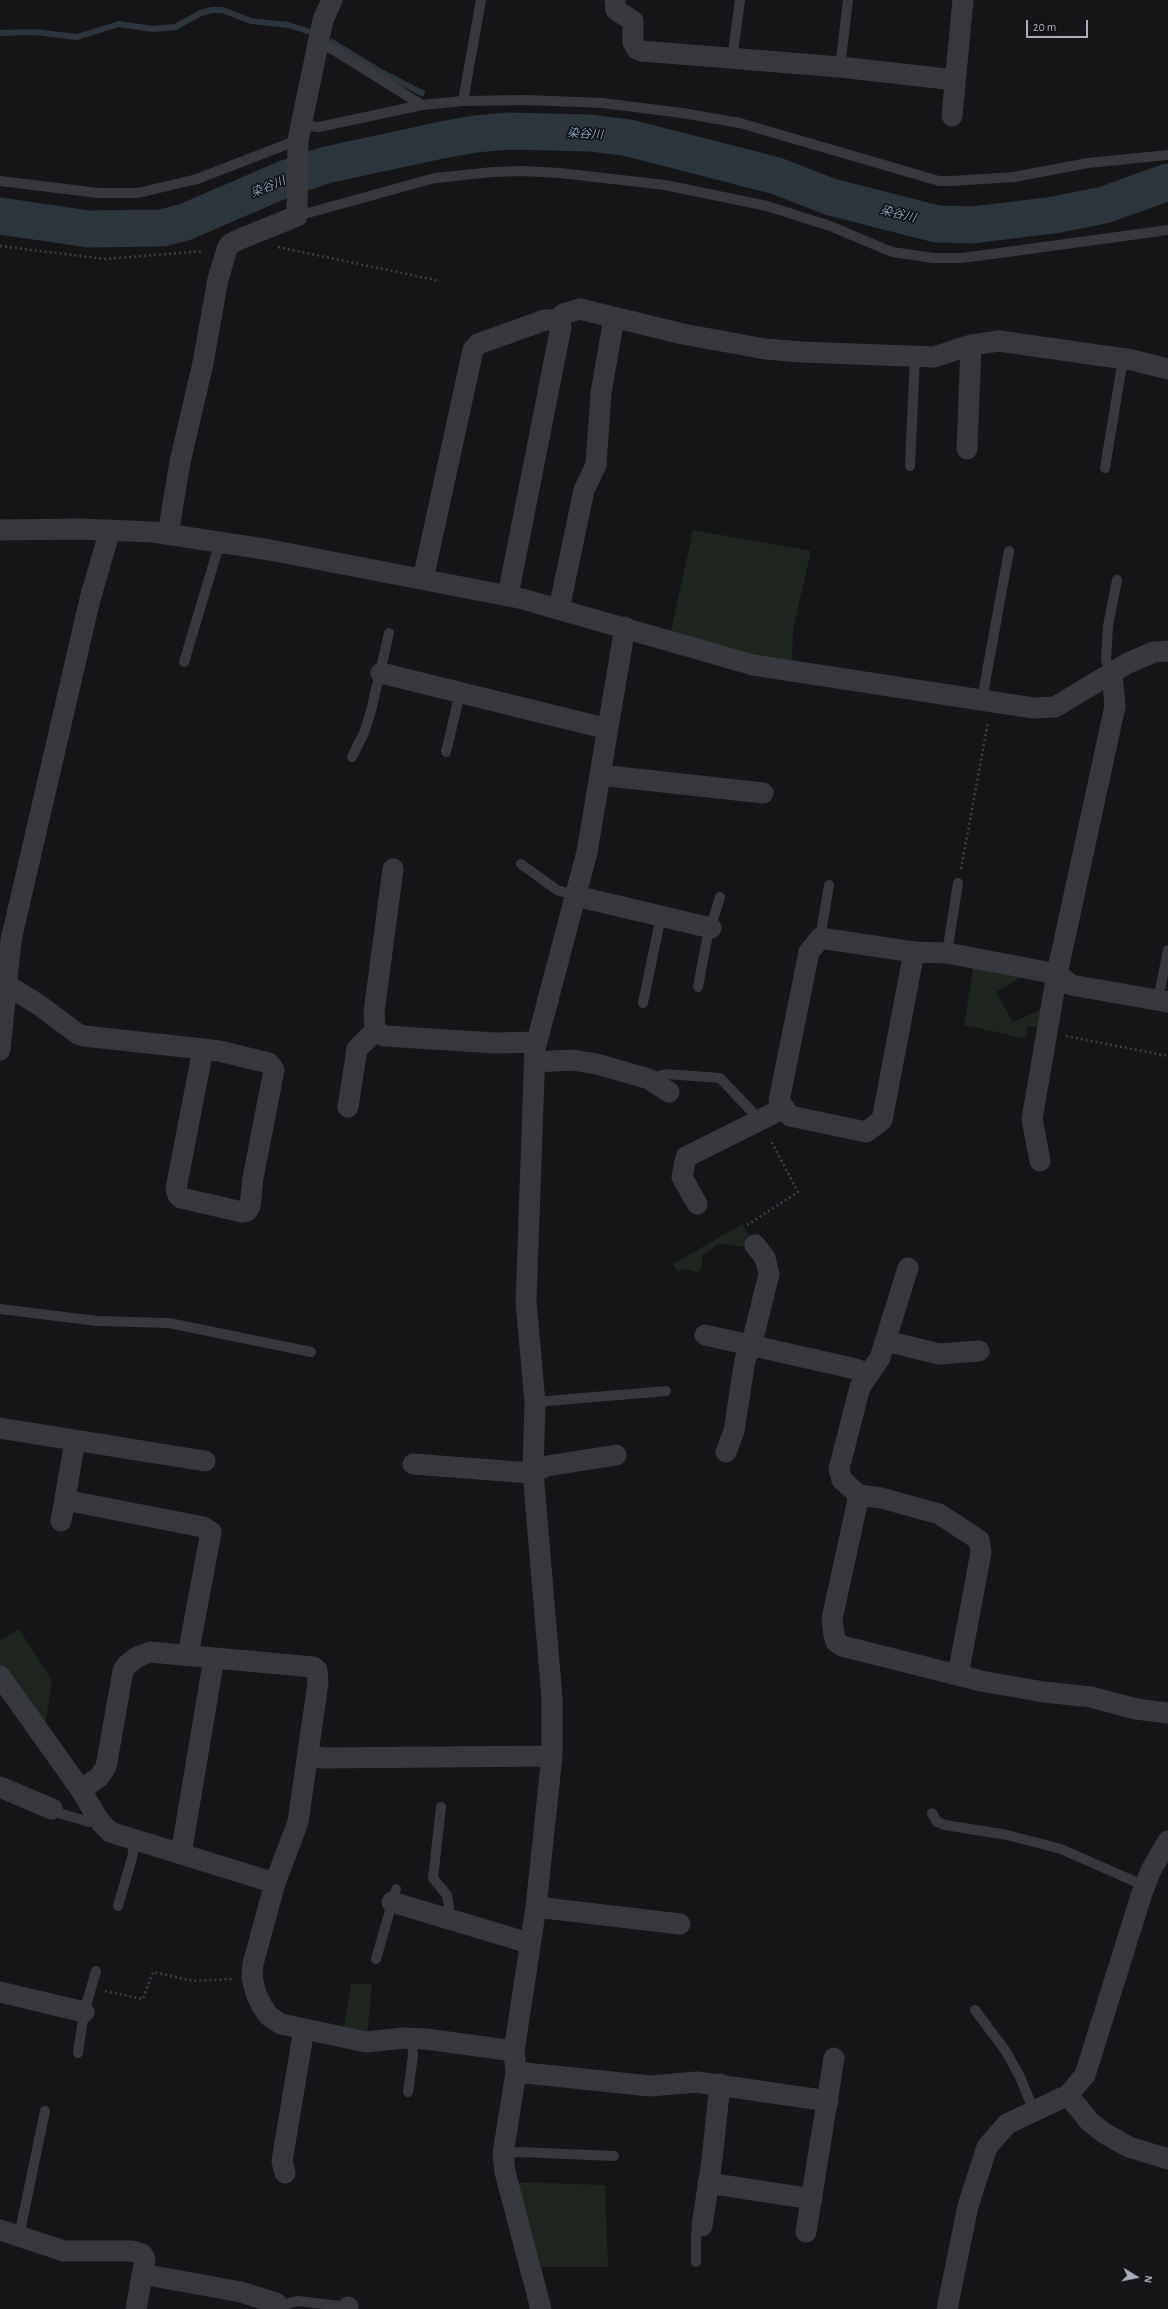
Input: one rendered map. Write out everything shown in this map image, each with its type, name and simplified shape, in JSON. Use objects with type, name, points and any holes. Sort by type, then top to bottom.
[{"type":"street","points":[[168,534],[180,462],[203,362],[218,279],[227,249],[230,244],[297,212],[299,139],[317,43],[323,20],[332,0]]},
{"type":"street","points":[[615,0],[616,10],[633,21],[633,42],[637,49],[732,59],[840,67],[955,80]]},
{"type":"street","points":[[952,116],[963,0]]},
{"type":"street","points":[[558,322],[563,314],[580,309],[683,334],[765,349],[934,357],[971,345],[999,341],[1123,358],[1168,369]]},
{"type":"street","points":[[559,609],[584,490],[596,466],[601,393],[614,318]]},
{"type":"street","points":[[423,578],[473,350],[478,344],[546,320],[558,322]]},
{"type":"street","points":[[508,595],[558,339],[560,327],[558,322]]},
{"type":"street","points":[[967,448],[971,345]]},
{"type":"street","points":[[0,530],[110,530],[168,534],[220,542],[423,578],[508,595],[626,627],[753,665],[1034,708],[1055,707],[1128,663],[1154,652],[1168,651]]},
{"type":"street","points":[[0,1050],[3,981],[11,940],[90,600],[110,530]]},
{"type":"street","points":[[541,2309],[505,2172],[503,2154],[516,2072],[514,2051],[529,1943],[536,1907],[552,1756],[552,1698],[533,1472],[535,1402],[526,1302],[535,1042],[587,852],[626,627]]},
{"type":"street","points":[[381,674],[608,729]]},
{"type":"street","points":[[1040,1160],[1032,1120],[1057,974],[1115,706],[1112,674]]},
{"type":"street","points":[[600,775],[763,793]]},
{"type":"street","points":[[348,1107],[357,1049],[375,1031],[374,1012],[393,869]]},
{"type":"street","points":[[576,896],[711,928]]},
{"type":"street","points":[[914,952],[882,1120],[866,1132],[790,1116],[779,1101],[808,952],[820,938],[914,952],[947,953],[1057,974],[1071,985],[1163,1001]]},
{"type":"street","points":[[3,981],[78,1034],[203,1049],[269,1063],[274,1070],[248,1211],[181,1198],[176,1189],[203,1049]]},
{"type":"street","points":[[375,1031],[385,1036],[495,1043],[535,1042]]},
{"type":"street","points":[[535,1062],[584,1061],[649,1079],[669,1092]]},
{"type":"street","points":[[697,1204],[682,1177],[686,1157],[759,1119],[784,1108]]},
{"type":"street","points":[[726,1452],[734,1431],[745,1360],[751,1347],[769,1274],[765,1258],[755,1245]]},
{"type":"street","points":[[908,1268],[880,1358],[867,1374],[860,1387],[838,1469],[842,1480],[859,1495],[881,1498],[939,1514],[979,1540],[981,1552],[958,1675]]},
{"type":"street","points":[[705,1335],[751,1347],[856,1369],[867,1374]]},
{"type":"street","points":[[886,1341],[939,1354],[979,1351]]},
{"type":"street","points":[[0,1428],[205,1461]]},
{"type":"street","points":[[61,1521],[75,1441]]},
{"type":"street","points":[[413,1464],[533,1472],[547,1466],[616,1455]]},
{"type":"street","points":[[859,1495],[834,1609],[832,1628],[836,1642],[853,1650],[958,1675],[1019,1688],[1091,1697],[1136,1709],[1168,1713]]},
{"type":"street","points":[[65,1500],[203,1527],[211,1532],[188,1655]]},
{"type":"street","points":[[81,1790],[102,1774],[106,1768],[122,1677],[126,1666],[138,1657],[150,1652],[307,1666],[318,1670],[318,1683],[297,1826],[275,1883],[253,1964],[252,1978],[256,1994],[269,2016],[281,2024],[366,2042],[412,2038],[445,2040],[514,2051]]},
{"type":"street","points":[[181,1854],[214,1658]]},
{"type":"street","points":[[0,1676],[81,1790],[98,1819],[110,1832],[275,1883]]},
{"type":"street","points":[[308,1755],[323,1758],[552,1756]]},
{"type":"street","points":[[0,1787],[52,1809]]},
{"type":"street","points":[[947,2309],[968,2206],[987,2147],[1007,2124],[1068,2094],[1085,2075],[1145,1886],[1168,1840]]},
{"type":"street","points":[[394,1896],[447,1919],[529,1943]]},
{"type":"street","points":[[536,1907],[680,1924]]},
{"type":"street","points":[[0,1992],[84,2012]]},
{"type":"street","points":[[285,2173],[282,2161],[304,2029]]},
{"type":"street","points":[[806,2232],[834,2058]]},
{"type":"street","points":[[516,2072],[650,2086],[697,2082],[720,2084],[828,2101]]},
{"type":"street","points":[[702,2226],[720,2084]]},
{"type":"street","points":[[1068,2094],[1090,2122],[1104,2133],[1129,2147],[1168,2159]]},
{"type":"street","points":[[708,2183],[812,2199]]},
{"type":"street","points":[[10,2233],[64,2251],[139,2252],[145,2259],[136,2309]]},
{"type":"street","points":[[142,2274],[241,2292],[276,2303],[280,2309]]},
{"type":"lane","points":[[463,101],[481,0]]},
{"type":"lane","points":[[732,59],[740,0]]},
{"type":"lane","points":[[840,67],[848,0]]},
{"type":"lane","points":[[317,43],[332,48],[422,105]]},
{"type":"lane","points":[[0,181],[98,194],[138,193],[197,180],[299,139],[324,126],[422,105],[463,101],[526,100],[602,103],[682,112],[766,129],[939,180],[967,182],[1014,177],[1088,163],[1134,157],[1168,155]]},
{"type":"lane","points":[[297,212],[435,178],[493,172],[523,171],[560,173],[665,185],[767,206],[830,226],[892,252],[933,258],[994,254],[1168,230]]},
{"type":"lane","points":[[910,466],[915,356]]},
{"type":"lane","points":[[1105,468],[1123,358]]},
{"type":"lane","points":[[184,662],[220,542]]},
{"type":"lane","points":[[987,700],[1009,551]]},
{"type":"lane","points":[[1112,674],[1106,660],[1106,653],[1108,626],[1117,580]]},
{"type":"lane","points":[[352,757],[364,733],[381,674],[389,634]]},
{"type":"lane","points":[[446,752],[460,693]]},
{"type":"lane","points":[[521,864],[557,890],[576,896]]},
{"type":"lane","points":[[947,953],[958,883]]},
{"type":"lane","points":[[820,938],[829,885]]},
{"type":"lane","points":[[698,987],[711,928],[720,897]]},
{"type":"lane","points":[[643,1004],[660,916]]},
{"type":"lane","points":[[1163,1001],[1168,950]]},
{"type":"lane","points":[[649,1079],[666,1074],[720,1078],[759,1119]]},
{"type":"lane","points":[[0,1309],[96,1321],[169,1323],[311,1352]]},
{"type":"lane","points":[[535,1402],[666,1391]]},
{"type":"lane","points":[[441,1807],[433,1878],[448,1895],[449,1907],[447,1919]]},
{"type":"lane","points":[[52,1809],[62,1814],[89,1822],[98,1819]]},
{"type":"lane","points":[[932,1813],[937,1822],[945,1825],[1007,1835],[1061,1850],[1145,1886]]},
{"type":"lane","points":[[118,1906],[132,1858],[135,1839]]},
{"type":"lane","points":[[376,1959],[394,1896]]},
{"type":"lane","points":[[78,2053],[84,2012],[96,1971]]},
{"type":"lane","points":[[975,2010],[1005,2050],[1020,2077],[1034,2111]]},
{"type":"lane","points":[[408,2092],[413,2056],[412,2038]]},
{"type":"lane","points":[[10,2233],[45,2111]]},
{"type":"lane","points":[[503,2154],[520,2152],[614,2156]]},
{"type":"lane","points":[[696,2262],[697,2231],[702,2226]]},
{"type":"lane","points":[[280,2309],[289,2303],[298,2301],[347,2308]]},
{"type":"path","points":[[0,246],[105,259],[227,249]]},
{"type":"path","points":[[273,246],[440,281]]},
{"type":"path","points":[[958,883],[987,700]]},
{"type":"path","points":[[1047,1032],[1168,1056]]},
{"type":"path","points":[[743,1227],[798,1192],[759,1119]]},
{"type":"path","points":[[91,1988],[143,1999],[153,1972],[194,1981],[252,1978]]},
{"type":"shaded area","points":[[693,530],[811,551],[793,631],[792,665],[670,635]]},
{"type":"shaded area","points":[[973,968],[1021,978],[996,992],[1013,1022],[1042,1009],[1040,1028],[1028,1026],[1026,1039],[964,1025]]},
{"type":"shaded area","points":[[742,1224],[755,1245],[750,1248],[720,1243],[703,1255],[701,1269],[697,1272],[686,1269],[677,1271],[673,1264]]},
{"type":"shaded area","points":[[19,1629],[52,1681],[45,1725],[0,1665],[0,1641]]},
{"type":"shaded area","points":[[351,1984],[372,1984],[367,2036],[343,2033]]},
{"type":"shaded area","points":[[517,2182],[605,2185],[608,2267],[541,2267]]},
{"type":"waterway","points":[[0,33],[34,32],[77,37],[119,24],[153,29],[175,27],[201,13],[212,10],[222,10],[251,21],[288,25],[314,33]]},
{"type":"waterway","points":[[332,42],[381,72],[422,93]]},
{"type":"waterway","name":"染谷川","points":[[0,216],[89,229],[162,228],[185,222],[287,178],[326,165],[442,140],[475,134],[509,131],[590,133],[629,138],[777,176],[831,197],[937,224],[972,225],[1054,215],[1104,205],[1168,182]]}]
